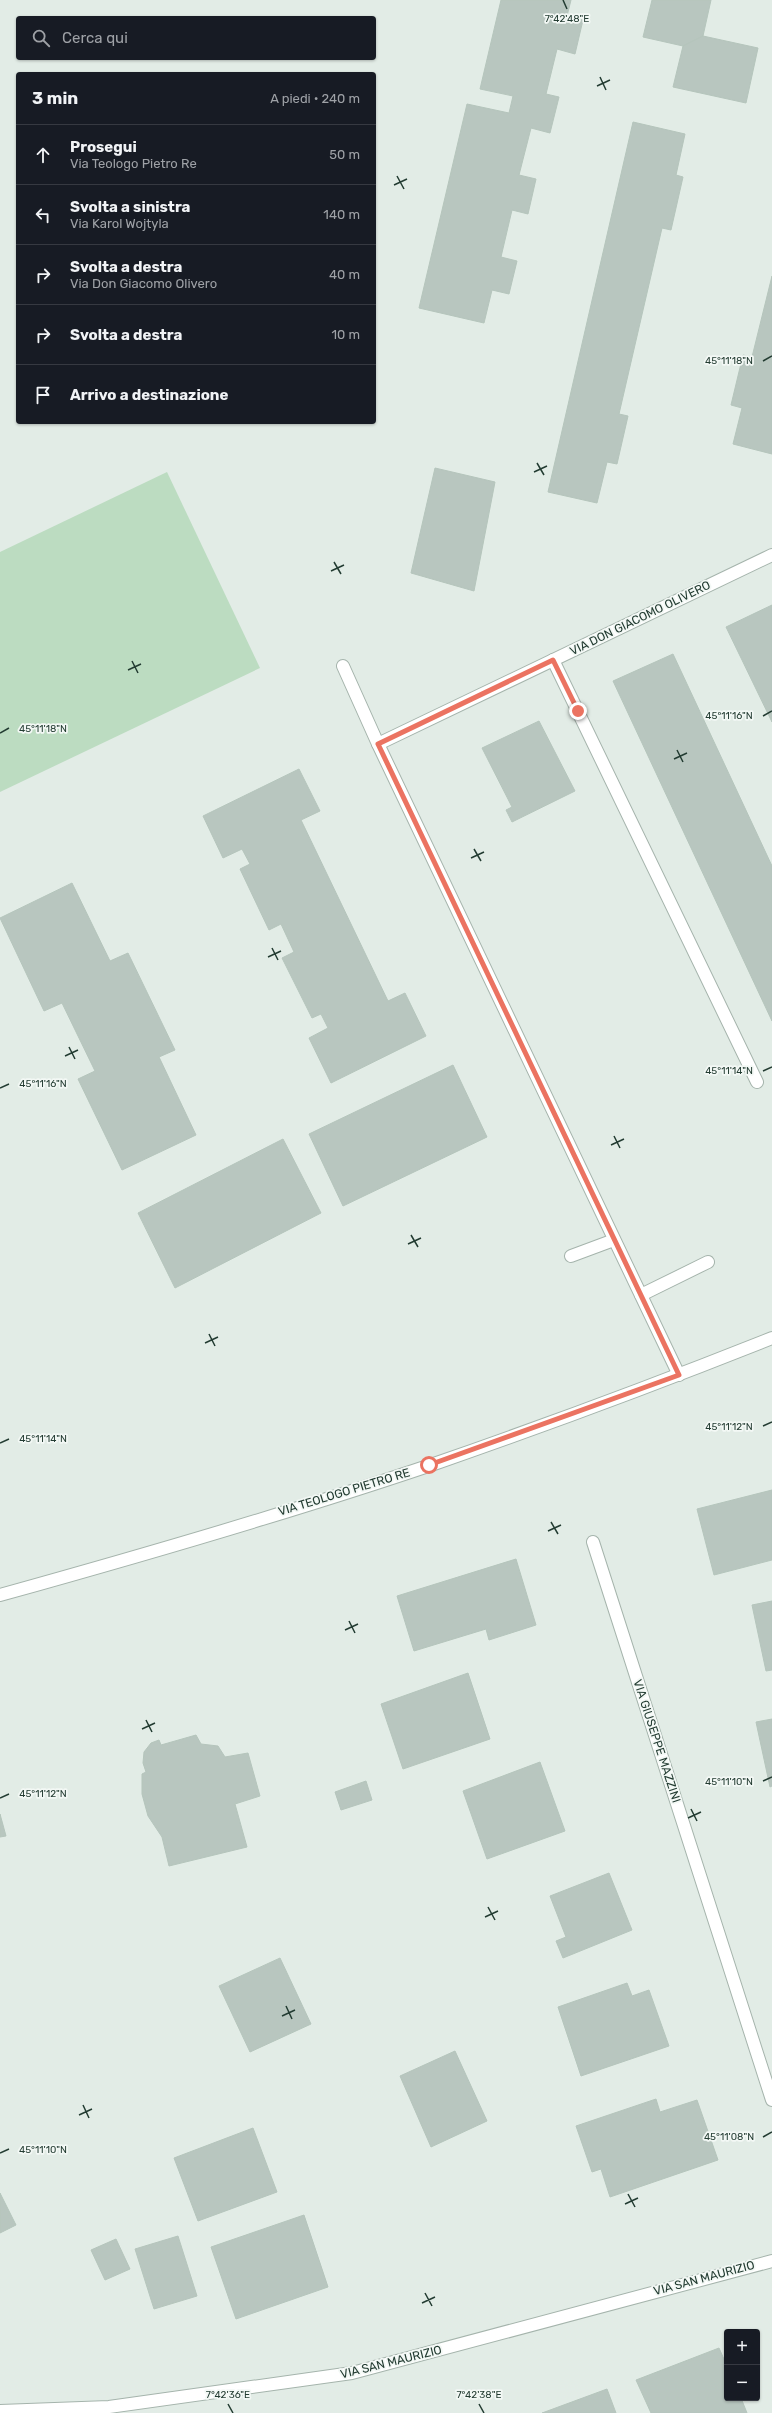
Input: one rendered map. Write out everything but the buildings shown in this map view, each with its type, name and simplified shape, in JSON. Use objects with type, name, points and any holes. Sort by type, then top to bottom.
[{"type":"street","name":"VIA DON GIACOMO OLIVERO","points":[[378,744],[772,555]]},
{"type":"street","points":[[553,660],[757,1082]]},
{"type":"street","points":[[343,666],[378,744],[679,1375]]},
{"type":"street","points":[[571,1256],[614,1240]]},
{"type":"street","points":[[640,1295],[708,1262]]},
{"type":"street","name":"VIA TEOLOGO PIETRO RE","points":[[0,1595],[140,1556],[429,1465],[679,1375],[772,1338]]},
{"type":"street","name":"VIA GIUSEPPE MAZZINI","points":[[593,1542],[772,2100]]},
{"type":"street","name":"VIA SAN MAURIZIO","points":[[0,2411],[108,2407],[352,2373],[772,2260]]},
{"type":"green space","points":[[167,472],[260,668],[0,792],[0,552]]},
{"type":"route","points":[[429,1465],[631,1394],[679,1375],[378,744],[553,660],[578,711]]}]
